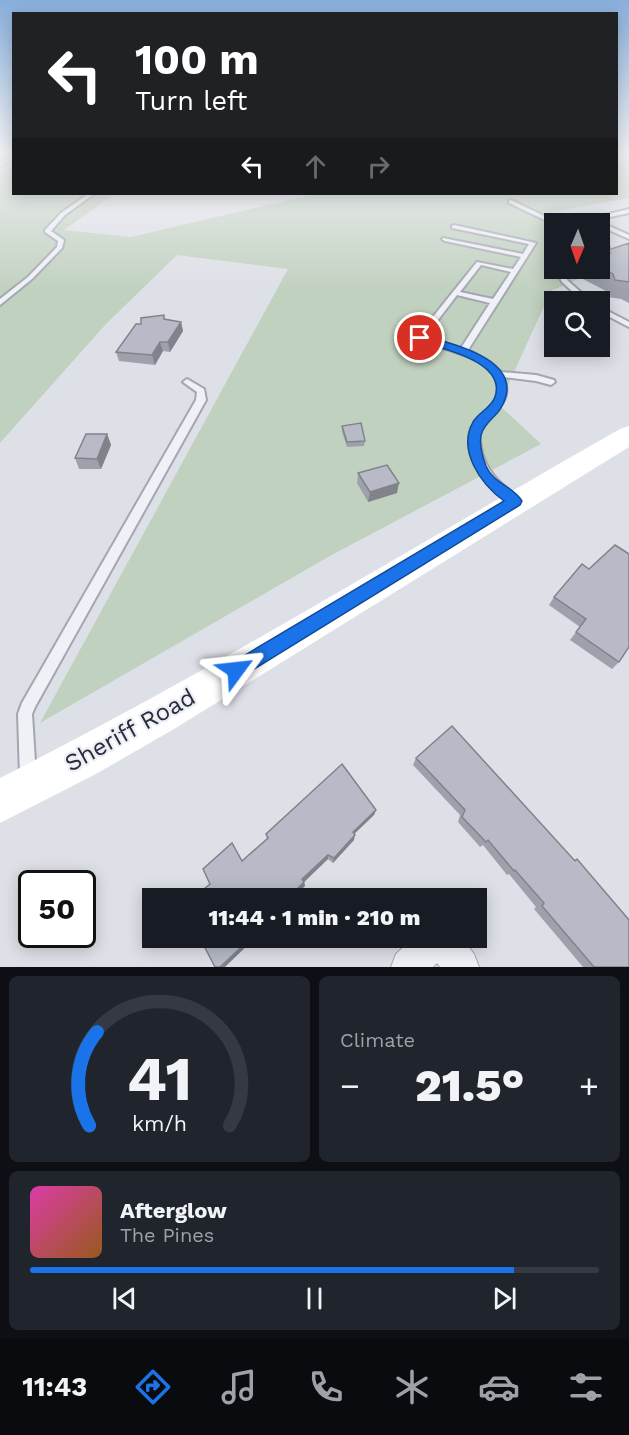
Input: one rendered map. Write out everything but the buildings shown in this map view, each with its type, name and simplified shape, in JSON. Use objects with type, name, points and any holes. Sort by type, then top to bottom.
[{"type":"main road","name":"Sheriff Road","points":[[14,793],[255,659],[515,501],[629,435]]},
{"type":"street","points":[[409,967],[429,948]]},
{"type":"street","points":[[447,948],[461,967]]},
{"type":"lane","points":[[0,303],[30,278],[60,247],[60,240],[47,231],[52,224],[83,200]]},
{"type":"lane","points":[[511,202],[544,218]]},
{"type":"lane","points":[[610,215],[627,212]]},
{"type":"lane","points":[[454,227],[533,243],[463,351]]},
{"type":"lane","points":[[610,228],[629,237]]},
{"type":"lane","points":[[445,239],[525,256]]},
{"type":"lane","points":[[515,271],[479,263],[420,338],[473,354],[498,374],[551,382]]},
{"type":"lane","points":[[563,279],[576,291]]},
{"type":"lane","points":[[456,293],[495,302]]},
{"type":"lane","points":[[610,314],[629,324]]},
{"type":"lane","points":[[498,374],[501,383],[501,397],[480,421],[474,435],[480,468],[494,486],[515,501]]},
{"type":"lane","points":[[14,793],[25,714],[29,703],[201,400],[201,391],[187,382]]},
{"type":"green space","points":[[0,200],[106,200],[64,230],[131,237],[289,200],[617,200],[544,213],[544,279],[578,279],[551,291],[544,291],[544,306],[499,405],[541,444],[328,557],[40,723],[288,269],[177,255],[106,324],[0,443]]},
{"type":"green space","points":[[610,256],[620,260],[610,264]]},
{"type":"route","points":[[236,670],[515,501],[494,486],[480,468],[474,435],[480,421],[501,397],[501,383],[498,374],[491,366],[473,354],[420,338]]}]
